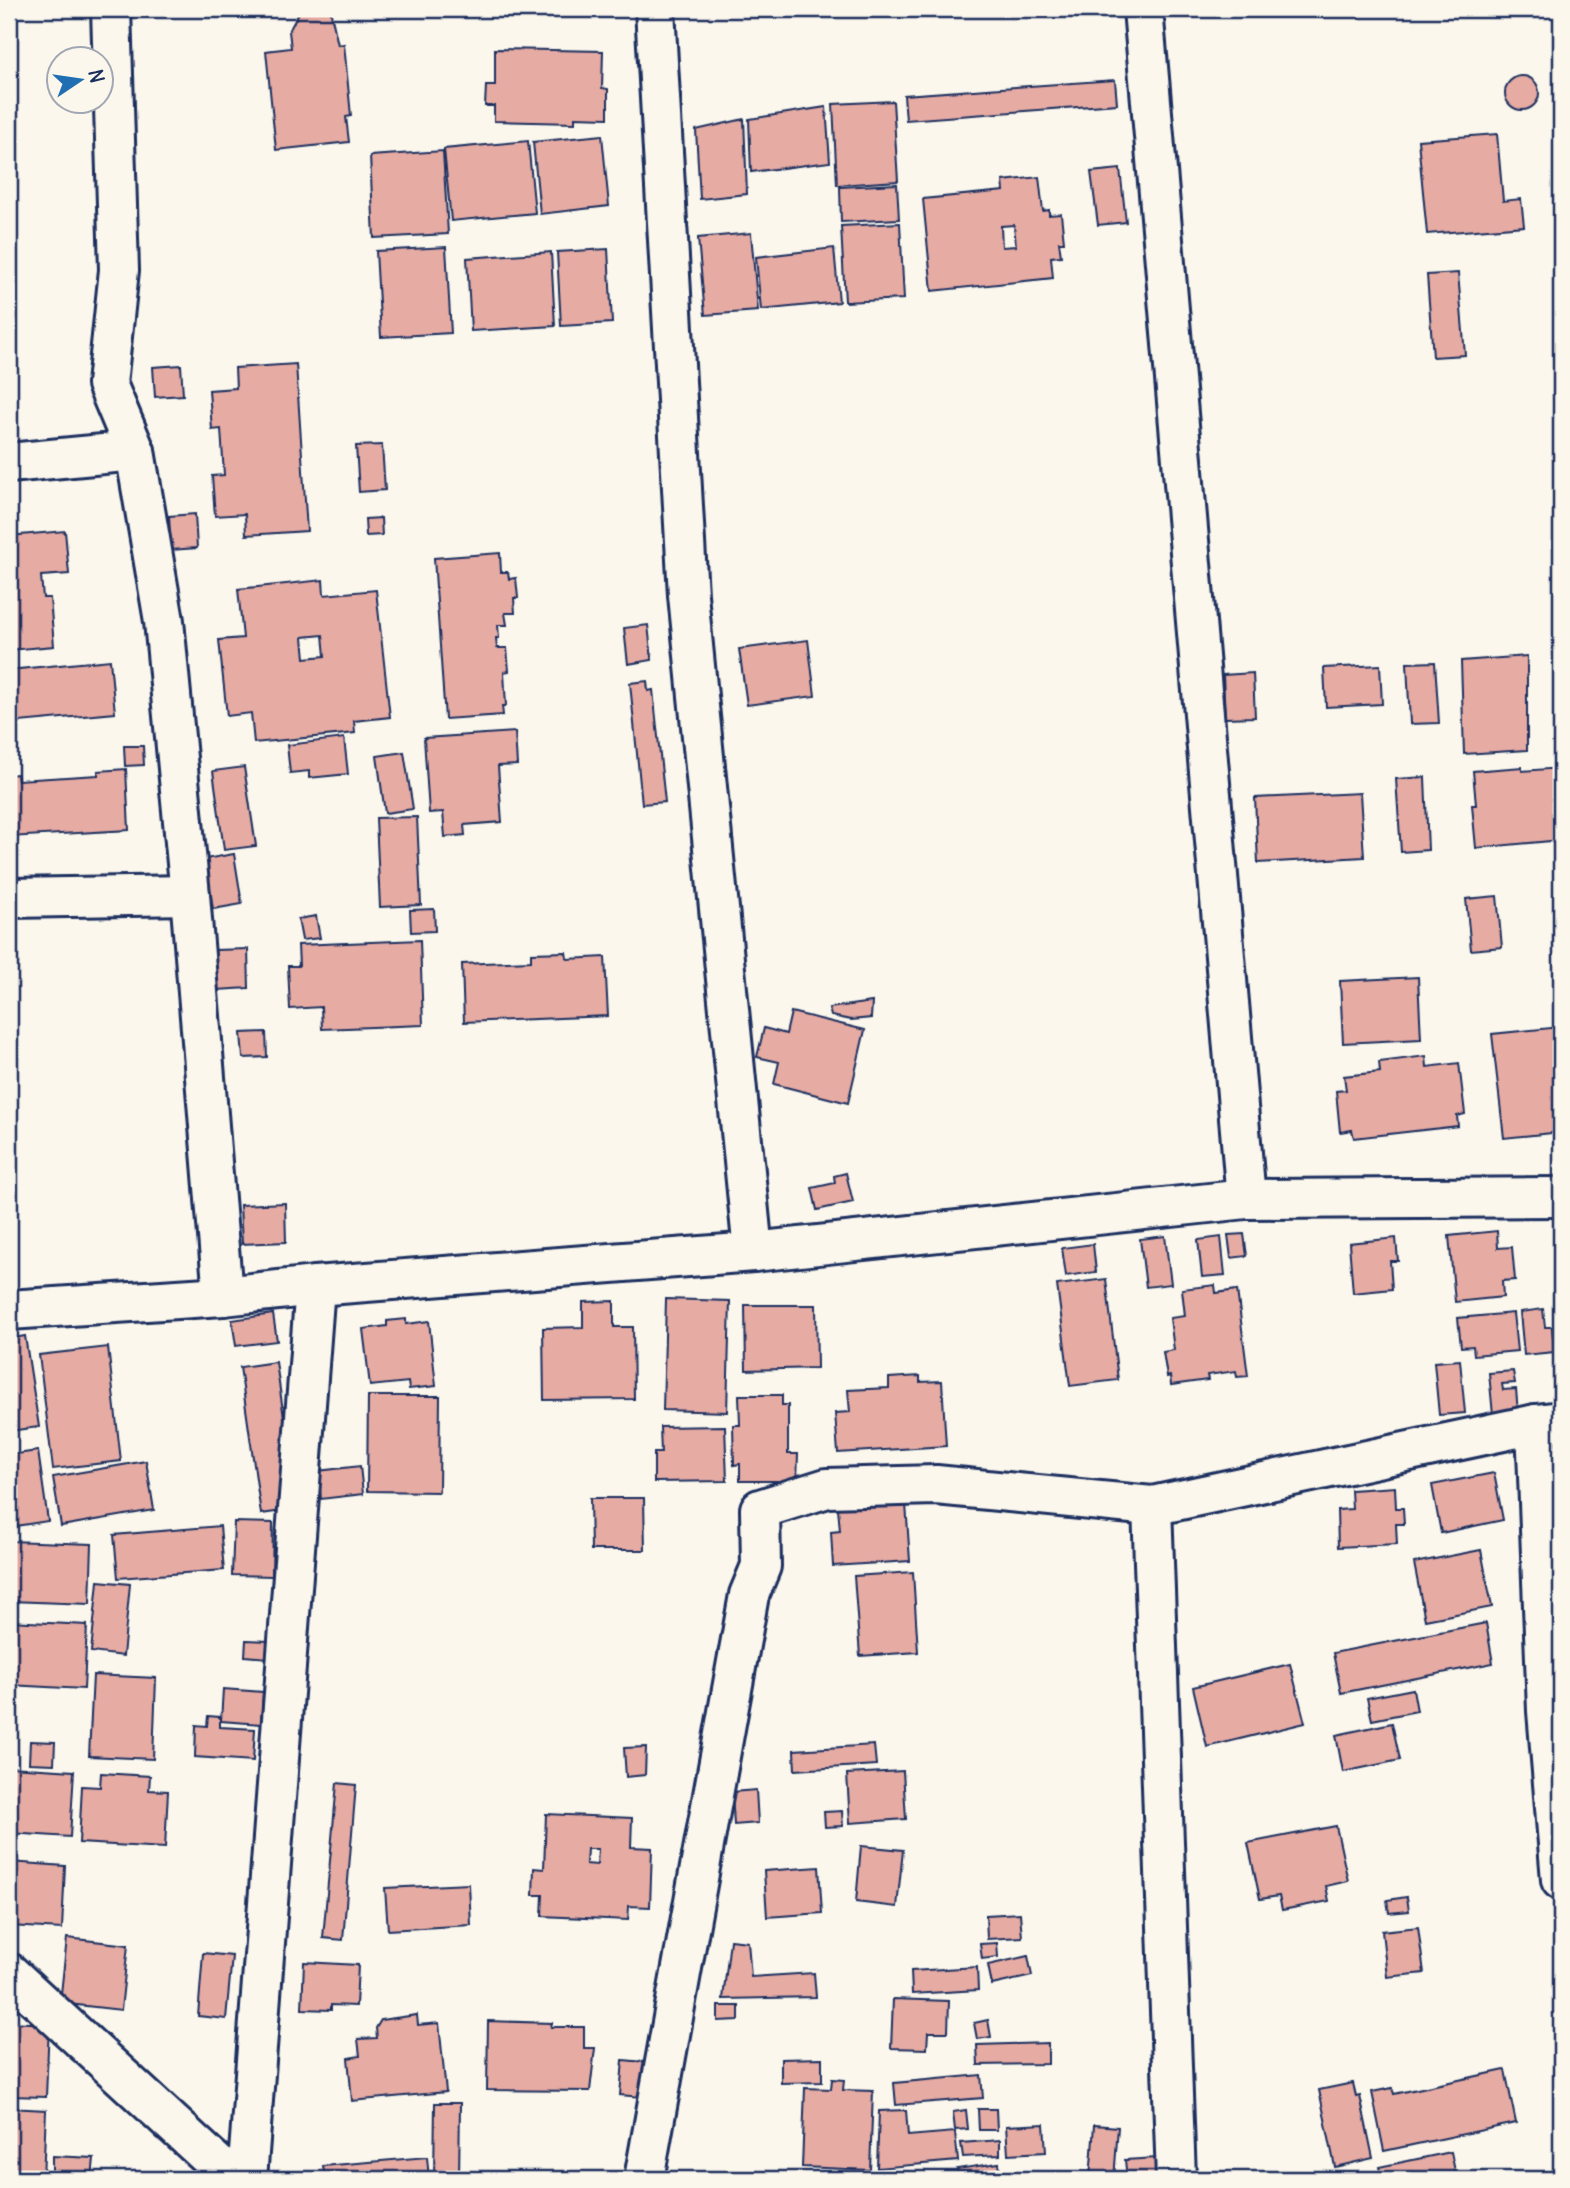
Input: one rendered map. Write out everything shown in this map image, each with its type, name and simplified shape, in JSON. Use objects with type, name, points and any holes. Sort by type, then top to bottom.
[{"type":"street","points":[[111,9],[119,270],[107,384],[135,450],[164,621],[223,1296]]},
{"type":"street","points":[[656,9],[688,595],[753,1252]]},
{"type":"street","points":[[1143,9],[1246,1199]]},
{"type":"street","points":[[9,463],[135,450]]},
{"type":"street","points":[[9,898],[190,895]]},
{"type":"street","points":[[9,1310],[223,1296],[315,1286],[753,1252],[1246,1199],[1561,1197]]},
{"type":"street","points":[[247,2179],[315,1286]]},
{"type":"street","points":[[644,2179],[749,1595],[761,1566],[760,1508],[827,1488],[936,1485],[1152,1507],[1549,1423],[1547,1711],[1561,1880]]},
{"type":"street","points":[[1152,1507],[1176,2179]]},
{"type":"street","points":[[9,1973],[233,2179]]},
{"type":"building","points":[[301,9],[330,9],[338,45],[344,44],[351,116],[346,117],[349,142],[276,150],[266,51],[291,48],[289,31]]},
{"type":"building","points":[[602,9],[602,13],[499,11]]},
{"type":"building","points":[[495,49],[603,51],[602,88],[608,89],[608,118],[575,117],[575,123],[494,121],[494,106],[485,106],[486,86],[495,86]]},
{"type":"building","points":[[1522,76],[1534,81],[1539,93],[1534,105],[1522,110],[1510,105],[1505,93],[1510,81]]},
{"type":"building","points":[[1115,80],[1117,104],[906,120],[904,95]]},
{"type":"building","points":[[893,101],[898,181],[837,185],[833,104]]},
{"type":"building","points":[[826,107],[830,162],[751,172],[749,119]]},
{"type":"building","points":[[744,119],[747,194],[700,199],[696,130]]},
{"type":"building","points":[[1497,134],[1503,201],[1521,199],[1524,226],[1427,234],[1418,140]]},
{"type":"building","points":[[602,135],[609,206],[540,214],[533,142]]},
{"type":"building","points":[[528,141],[535,213],[451,221],[444,149]]},
{"type":"building","points":[[443,151],[448,234],[374,238],[370,156]]},
{"type":"building","points":[[1120,169],[1126,222],[1098,225],[1091,172]]},
{"type":"building","points":[[1039,177],[1043,211],[1049,210],[1049,215],[1061,214],[1064,242],[1059,242],[1061,256],[1051,257],[1053,278],[932,291],[923,199],[1004,191],[1003,181]],"holes":[[[1014,225],[1016,246],[1002,247],[1001,226]]]},
{"type":"building","points":[[897,184],[899,219],[841,222],[840,187]]},
{"type":"building","points":[[900,223],[904,299],[845,302],[841,226]]},
{"type":"building","points":[[751,233],[758,311],[705,315],[698,238]]},
{"type":"building","points":[[446,247],[451,333],[381,337],[376,251]]},
{"type":"building","points":[[834,248],[839,302],[761,310],[756,257]]},
{"type":"building","points":[[608,249],[612,323],[561,326],[557,252]]},
{"type":"building","points":[[551,252],[555,326],[471,331],[467,258]]},
{"type":"building","points":[[1458,273],[1465,355],[1433,357],[1427,275]]},
{"type":"building","points":[[296,364],[307,531],[246,535],[245,514],[215,516],[212,476],[224,475],[221,429],[212,430],[209,390],[236,388],[235,368]]},
{"type":"building","points":[[181,365],[183,395],[155,397],[153,367]]},
{"type":"building","points":[[382,445],[385,490],[359,492],[356,446]]},
{"type":"building","points":[[195,514],[197,548],[171,550],[169,516]]},
{"type":"building","points":[[381,518],[382,535],[366,536],[365,519]]},
{"type":"building","points":[[65,531],[69,574],[41,576],[43,598],[50,598],[54,646],[9,650],[9,536]]},
{"type":"building","points":[[500,553],[501,572],[508,572],[509,579],[516,578],[518,598],[514,598],[515,613],[505,613],[507,625],[498,625],[499,638],[496,638],[497,648],[507,648],[509,671],[504,672],[506,706],[502,706],[503,715],[445,719],[434,558]]},
{"type":"building","points":[[323,580],[324,595],[376,590],[390,717],[354,721],[355,733],[254,743],[251,713],[227,716],[219,640],[243,638],[238,589]],"holes":[[[323,635],[325,656],[305,658],[303,637]]]},
{"type":"building","points":[[648,625],[652,660],[628,664],[624,628]]},
{"type":"building","points":[[808,640],[815,696],[747,705],[739,649]]},
{"type":"building","points":[[1527,656],[1527,750],[1464,754],[1461,661]]},
{"type":"building","points":[[110,660],[115,713],[9,723],[9,670]]},
{"type":"building","points":[[1435,662],[1439,723],[1410,724],[1407,663]]},
{"type":"building","points":[[1380,665],[1382,704],[1326,707],[1324,668]]},
{"type":"building","points":[[1253,673],[1255,717],[1225,718],[1223,675]]},
{"type":"building","points":[[647,681],[648,691],[653,690],[665,802],[642,804],[630,683]]},
{"type":"building","points":[[515,732],[517,765],[498,766],[502,822],[464,825],[465,835],[445,837],[443,812],[429,813],[424,738]]},
{"type":"building","points":[[344,738],[348,774],[309,778],[309,771],[290,773],[287,745]]},
{"type":"building","points":[[124,746],[143,746],[144,765],[125,766]]},
{"type":"building","points":[[404,752],[413,809],[385,813],[377,756]]},
{"type":"building","points":[[244,767],[256,846],[224,850],[213,771]]},
{"type":"building","points":[[1522,767],[1522,771],[1561,768],[1561,840],[1476,848],[1472,805],[1476,805],[1473,771]]},
{"type":"building","points":[[126,769],[129,830],[9,837],[9,775],[17,774],[18,780],[98,775],[98,771]]},
{"type":"building","points":[[1425,777],[1428,850],[1401,852],[1396,779]]},
{"type":"building","points":[[1360,793],[1364,857],[1258,863],[1255,798]]},
{"type":"building","points":[[417,817],[421,905],[380,907],[376,818]]},
{"type":"building","points":[[234,854],[242,904],[213,909],[205,859]]},
{"type":"building","points":[[1497,896],[1502,947],[1471,950],[1466,899]]},
{"type":"building","points":[[434,909],[435,931],[411,932],[410,910]]},
{"type":"building","points":[[316,916],[320,938],[302,940],[298,919]]},
{"type":"building","points":[[420,940],[423,1025],[322,1029],[321,1007],[290,1009],[288,966],[299,966],[298,945]]},
{"type":"building","points":[[248,949],[249,988],[217,990],[215,950]]},
{"type":"building","points":[[566,952],[567,959],[605,957],[608,1016],[464,1022],[462,964],[531,961],[531,953]]},
{"type":"building","points":[[1418,977],[1421,1039],[1343,1043],[1340,981]]},
{"type":"building","points":[[872,1002],[871,1018],[851,1020],[831,1016],[829,1008]]},
{"type":"building","points":[[791,1012],[865,1030],[848,1103],[774,1084],[779,1062],[757,1057],[764,1028],[786,1034]]},
{"type":"building","points":[[1561,1027],[1561,1132],[1504,1138],[1492,1034]]},
{"type":"building","points":[[266,1032],[267,1057],[243,1058],[241,1033]]},
{"type":"building","points":[[1426,1056],[1427,1067],[1459,1063],[1465,1114],[1457,1116],[1458,1126],[1354,1138],[1352,1130],[1340,1132],[1336,1091],[1346,1090],[1344,1076],[1380,1072],[1379,1062]]},
{"type":"building","points":[[846,1173],[853,1202],[817,1210],[812,1188],[835,1183],[834,1176]]},
{"type":"building","points":[[285,1203],[286,1242],[242,1244],[240,1205]]},
{"type":"building","points":[[1497,1231],[1498,1248],[1512,1247],[1515,1280],[1502,1281],[1503,1297],[1455,1302],[1449,1236]]},
{"type":"building","points":[[1244,1234],[1247,1256],[1231,1258],[1228,1235]]},
{"type":"building","points":[[1165,1236],[1171,1284],[1146,1287],[1140,1239]]},
{"type":"building","points":[[1221,1237],[1225,1275],[1202,1277],[1198,1240]]},
{"type":"building","points":[[1396,1238],[1398,1261],[1390,1261],[1392,1289],[1353,1293],[1349,1243]]},
{"type":"building","points":[[1093,1244],[1096,1272],[1066,1276],[1062,1248]]},
{"type":"building","points":[[1106,1279],[1118,1380],[1070,1386],[1057,1285]]},
{"type":"building","points":[[1215,1285],[1216,1293],[1237,1290],[1248,1376],[1237,1377],[1236,1371],[1207,1375],[1208,1380],[1171,1385],[1163,1352],[1174,1350],[1170,1318],[1185,1316],[1182,1289]]},
{"type":"building","points":[[666,1299],[730,1301],[727,1412],[663,1410]]},
{"type":"building","points":[[614,1301],[614,1327],[633,1327],[634,1399],[544,1400],[543,1328],[583,1327],[583,1302]]},
{"type":"building","points":[[745,1305],[816,1305],[817,1368],[746,1370]]},
{"type":"building","points":[[1543,1309],[1545,1327],[1552,1327],[1554,1352],[1524,1355],[1520,1312]]},
{"type":"building","points":[[1513,1313],[1517,1351],[1474,1355],[1473,1346],[1461,1347],[1458,1318]]},
{"type":"building","points":[[273,1314],[277,1341],[236,1346],[232,1320]]},
{"type":"building","points":[[406,1319],[406,1324],[429,1321],[436,1386],[409,1389],[408,1382],[370,1386],[363,1329],[387,1326],[387,1321]]},
{"type":"building","points":[[25,1336],[39,1427],[9,1431],[9,1339]]},
{"type":"building","points":[[108,1347],[121,1461],[53,1469],[39,1355]]},
{"type":"building","points":[[1460,1360],[1465,1413],[1439,1415],[1434,1362]]},
{"type":"building","points":[[276,1362],[297,1509],[261,1514],[240,1367]]},
{"type":"building","points":[[1513,1371],[1515,1383],[1502,1384],[1503,1390],[1516,1389],[1518,1413],[1493,1415],[1489,1373]]},
{"type":"building","points":[[920,1376],[920,1382],[942,1381],[946,1446],[838,1453],[835,1413],[850,1412],[848,1390],[889,1388],[889,1378]]},
{"type":"building","points":[[739,1395],[782,1395],[782,1405],[788,1405],[788,1454],[798,1454],[797,1481],[740,1481],[740,1464],[734,1465],[733,1425],[740,1425]]},
{"type":"building","points":[[368,1396],[440,1396],[439,1492],[367,1491]]},
{"type":"building","points":[[725,1426],[727,1481],[654,1482],[654,1453],[661,1453],[660,1427]]},
{"type":"building","points":[[38,1451],[48,1521],[9,1527],[9,1455]]},
{"type":"building","points":[[146,1461],[154,1510],[61,1526],[53,1477]]},
{"type":"building","points":[[360,1466],[363,1494],[321,1499],[318,1471]]},
{"type":"building","points":[[1494,1473],[1503,1520],[1441,1533],[1432,1485]]},
{"type":"building","points":[[1395,1487],[1396,1508],[1403,1508],[1404,1524],[1396,1524],[1397,1544],[1338,1547],[1337,1510],[1352,1509],[1351,1490]]},
{"type":"building","points":[[590,1498],[644,1498],[645,1550],[591,1550]]},
{"type":"building","points":[[906,1504],[910,1561],[833,1566],[831,1532],[840,1531],[838,1508]]},
{"type":"building","points":[[234,1522],[273,1523],[272,1576],[232,1575]]},
{"type":"building","points":[[220,1526],[224,1570],[118,1578],[114,1535]]},
{"type":"building","points":[[9,1541],[92,1544],[90,1604],[9,1601]]},
{"type":"building","points":[[1481,1550],[1492,1607],[1425,1620],[1414,1563]]},
{"type":"building","points":[[913,1572],[918,1652],[860,1656],[854,1576]]},
{"type":"building","points":[[98,1581],[130,1584],[123,1656],[91,1652]]},
{"type":"building","points":[[9,1621],[87,1625],[84,1689],[9,1685]]},
{"type":"building","points":[[1486,1623],[1493,1663],[1341,1693],[1333,1653]]},
{"type":"building","points":[[246,1640],[269,1641],[268,1658],[245,1656]]},
{"type":"building","points":[[1290,1664],[1305,1723],[1207,1747],[1193,1687]]},
{"type":"building","points":[[93,1675],[156,1678],[153,1759],[89,1756]]},
{"type":"building","points":[[223,1689],[263,1692],[261,1724],[221,1721]]},
{"type":"building","points":[[1413,1689],[1417,1711],[1372,1720],[1367,1698]]},
{"type":"building","points":[[208,1716],[220,1717],[220,1727],[255,1729],[253,1761],[195,1757],[196,1725],[207,1726]]},
{"type":"building","points":[[1392,1723],[1400,1760],[1343,1772],[1336,1735]]},
{"type":"building","points":[[30,1741],[55,1742],[54,1764],[29,1763]]},
{"type":"building","points":[[874,1745],[876,1765],[795,1770],[794,1750]]},
{"type":"building","points":[[646,1747],[645,1775],[626,1777],[624,1748]]},
{"type":"building","points":[[9,1767],[74,1771],[70,1837],[9,1833]]},
{"type":"building","points":[[903,1771],[906,1819],[850,1823],[847,1774]]},
{"type":"building","points":[[101,1773],[150,1776],[149,1790],[168,1791],[165,1848],[79,1843],[82,1786],[100,1787]]},
{"type":"building","points":[[337,1783],[356,1785],[343,1940],[323,1938]]},
{"type":"building","points":[[756,1790],[758,1823],[734,1825],[732,1792]]},
{"type":"building","points":[[842,1811],[843,1826],[825,1827],[824,1812]]},
{"type":"building","points":[[546,1814],[632,1818],[631,1847],[652,1848],[650,1907],[629,1906],[628,1920],[542,1916],[543,1895],[533,1895],[534,1868],[544,1869]],"holes":[[[587,1849],[598,1849],[597,1865],[586,1864]]]},
{"type":"building","points":[[1336,1826],[1348,1881],[1326,1886],[1329,1901],[1282,1910],[1279,1896],[1260,1899],[1248,1843]]},
{"type":"building","points":[[861,1846],[903,1850],[897,1907],[856,1902]]},
{"type":"building","points":[[9,1862],[65,1866],[62,1929],[9,1926]]},
{"type":"building","points":[[819,1867],[822,1913],[767,1917],[764,1871]]},
{"type":"building","points":[[469,1884],[471,1925],[388,1930],[385,1888]]},
{"type":"building","points":[[1407,1897],[1409,1911],[1389,1913],[1387,1900]]},
{"type":"building","points":[[1020,1913],[1022,1937],[987,1939],[986,1915]]},
{"type":"building","points":[[1418,1927],[1424,1973],[1387,1977],[1382,1931]]},
{"type":"building","points":[[67,1938],[128,1945],[121,2010],[60,2003]]},
{"type":"building","points":[[730,1940],[748,1942],[751,1977],[814,1973],[816,1997],[723,1999]]},
{"type":"building","points":[[997,1943],[998,1957],[982,1959],[980,1944]]},
{"type":"building","points":[[203,1953],[232,1956],[226,2019],[198,2016]]},
{"type":"building","points":[[1028,1956],[1032,1976],[992,1985],[988,1965]]},
{"type":"building","points":[[304,1962],[358,1965],[356,2006],[331,2005],[331,2010],[302,2009]]},
{"type":"building","points":[[977,1967],[978,1990],[912,1994],[911,1971]]},
{"type":"building","points":[[893,1999],[949,2001],[948,2032],[928,2032],[927,2049],[891,2048]]},
{"type":"building","points":[[718,2006],[739,2006],[739,2020],[718,2021]]},
{"type":"building","points":[[417,2015],[418,2025],[439,2023],[446,2092],[352,2101],[348,2058],[360,2056],[358,2039],[377,2038],[376,2028],[381,2020]]},
{"type":"building","points":[[988,2020],[991,2037],[977,2039],[974,2023]]},
{"type":"building","points":[[488,2021],[584,2027],[584,2048],[595,2048],[590,2091],[487,2090]]},
{"type":"building","points":[[9,2022],[49,2024],[46,2097],[9,2096]]},
{"type":"building","points":[[1048,2043],[1048,2064],[978,2065],[977,2045]]},
{"type":"building","points":[[822,2058],[822,2082],[781,2083],[781,2059]]},
{"type":"building","points":[[623,2060],[644,2062],[641,2097],[620,2095]]},
{"type":"building","points":[[1505,2070],[1516,2123],[1384,2151],[1372,2092],[1392,2088],[1394,2094]]},
{"type":"building","points":[[981,2075],[983,2098],[896,2105],[894,2083]]},
{"type":"building","points":[[832,2079],[844,2080],[843,2090],[873,2091],[870,2170],[802,2167],[805,2088],[831,2089]]},
{"type":"building","points":[[1353,2083],[1356,2097],[1360,2096],[1373,2158],[1335,2167],[1319,2090]]},
{"type":"building","points":[[435,2103],[460,2103],[459,2179],[434,2179]]},
{"type":"building","points":[[9,2108],[46,2110],[43,2179],[9,2179]]},
{"type":"building","points":[[978,2109],[996,2109],[997,2130],[979,2130]]},
{"type":"building","points":[[906,2110],[908,2136],[955,2132],[958,2161],[877,2168],[879,2111]]},
{"type":"building","points":[[966,2110],[968,2129],[955,2130],[953,2112]]},
{"type":"building","points":[[1044,2124],[1046,2152],[1008,2154],[1006,2126]]},
{"type":"building","points":[[1094,2125],[1118,2127],[1114,2179],[1090,2179]]},
{"type":"building","points":[[1000,2140],[1000,2155],[963,2157],[961,2143]]},
{"type":"building","points":[[1451,2152],[1456,2176],[1464,2174],[1466,2179],[1382,2179],[1379,2167]]},
{"type":"building","points":[[52,2156],[94,2158],[92,2179],[52,2179]]},
{"type":"building","points":[[427,2157],[429,2179],[325,2179],[323,2166]]},
{"type":"building","points":[[1157,2158],[1159,2179],[1127,2179],[1125,2160]]},
{"type":"building","points":[[999,2163],[1001,2179],[959,2179],[957,2169]]},
{"type":"building","points":[[864,2177],[864,2179],[743,2179]]}]
